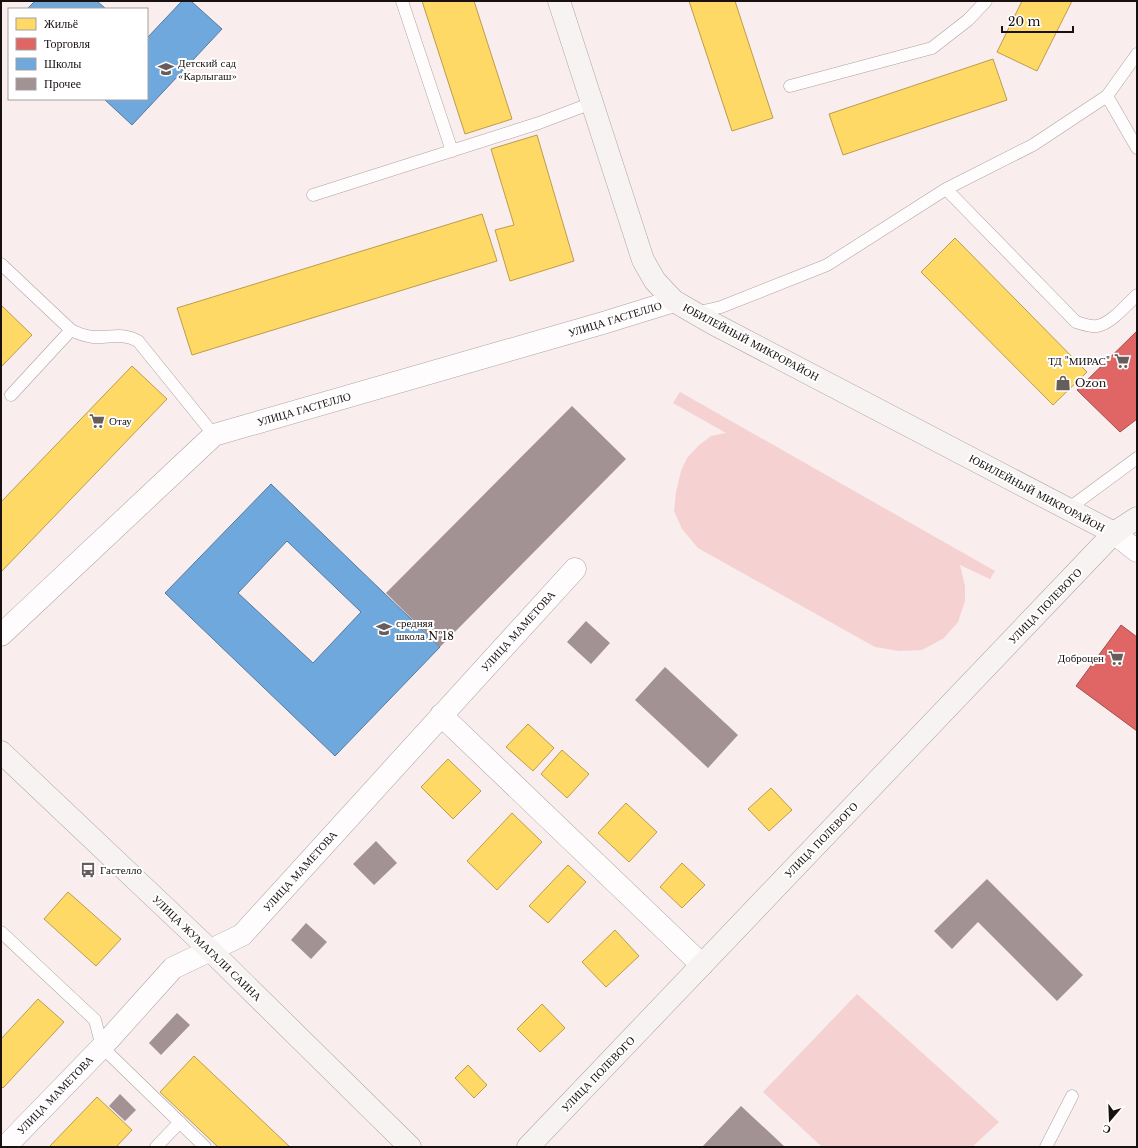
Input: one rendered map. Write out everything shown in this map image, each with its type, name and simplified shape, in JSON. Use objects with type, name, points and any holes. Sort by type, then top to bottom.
[{"type":"street","name":"ЮБИЛЕЙНЫЙ МИКРОРАЙОН","points":[[559,1],[643,260],[655,281],[674,301],[694,314],[1114,533]]},
{"type":"street","name":"УЛИЦА ГАСТЕЛЛО","points":[[1,635],[214,434],[603,323],[674,301]]},
{"type":"street","name":"УЛИЦА ПОЛЕВОГО","points":[[528,1147],[1114,533],[1137,518]]},
{"type":"street","points":[[1114,533],[1137,551]]},
{"type":"street","name":"УЛИЦА МАМЕТОВА","points":[[5,1147],[102,1047],[173,968],[242,935],[575,569]]},
{"type":"street","points":[[441,715],[702,965]]},
{"type":"street","name":"УЛИЦА ЖУМАГАЛИ САИНА","points":[[1,752],[210,950],[410,1147]]},
{"type":"lane","points":[[402,1],[452,151]]},
{"type":"lane","points":[[790,86],[932,48],[968,20],[986,1]]},
{"type":"lane","points":[[694,314],[721,307],[828,265],[946,189],[1033,145],[1107,96],[1137,54]]},
{"type":"lane","points":[[1107,96],[1137,148]]},
{"type":"lane","points":[[313,195],[539,123],[592,102]]},
{"type":"lane","points":[[946,189],[1076,322],[1088,326],[1098,326],[1110,320],[1137,294]]},
{"type":"lane","points":[[1,264],[72,330],[82,335],[94,337],[119,335],[130,337],[138,341],[214,434]]},
{"type":"lane","points":[[11,395],[72,330]]},
{"type":"lane","points":[[1068,509],[1137,458]]},
{"type":"lane","points":[[1,932],[95,1020],[102,1047],[205,1147]]},
{"type":"lane","points":[[1046,1147],[1072,1096]]},
{"type":"lane","points":[[156,1147],[180,1122]]},
{"type":"shaded area","points":[[680,392],[995,571],[990,579],[960,565],[965,586],[965,601],[958,622],[944,638],[922,650],[899,651],[875,647],[698,548],[682,529],[674,511],[676,492],[681,471],[687,458],[698,446],[711,436],[726,433],[673,403]]},
{"type":"shaded area","points":[[857,994],[999,1122],[972,1147],[822,1147],[763,1092]]},
{"type":"building: Жильё","points":[[422,1],[474,1],[512,119],[465,134]]},
{"type":"building: Жильё","points":[[689,1],[735,1],[773,118],[732,131]]},
{"type":"building: Жильё","points":[[1022,1],[1072,1],[1037,71],[997,52]]},
{"type":"building: Жильё","points":[[993,59],[1007,100],[843,155],[829,114]]},
{"type":"building: Жильё","points":[[537,135],[574,261],[510,281],[495,230],[514,225],[491,149]]},
{"type":"building: Жильё","points":[[482,214],[497,261],[192,355],[177,308]]},
{"type":"building: Жильё","points":[[955,238],[1087,372],[1053,405],[921,272]]},
{"type":"building: Жильё","points":[[1,305],[32,335],[1,367]]},
{"type":"building: Жильё","points":[[132,366],[167,399],[1,572],[1,502]]},
{"type":"building: Жильё","points":[[528,724],[554,748],[533,771],[506,747]]},
{"type":"building: Жильё","points":[[562,750],[589,774],[567,798],[541,774]]},
{"type":"building: Жильё","points":[[448,759],[481,791],[453,819],[421,787]]},
{"type":"building: Жильё","points":[[771,788],[792,810],[769,831],[748,809]]},
{"type":"building: Жильё","points":[[626,803],[657,832],[629,862],[598,833]]},
{"type":"building: Жильё","points":[[512,813],[542,842],[497,890],[467,861]]},
{"type":"building: Жильё","points":[[682,863],[705,885],[682,908],[660,887]]},
{"type":"building: Жильё","points":[[568,865],[586,882],[548,923],[529,906]]},
{"type":"building: Жильё","points":[[68,892],[121,939],[96,966],[44,919]]},
{"type":"building: Жильё","points":[[615,930],[639,956],[606,987],[582,962]]},
{"type":"building: Жильё","points":[[38,999],[64,1022],[3,1088],[1,1086],[1,1039]]},
{"type":"building: Жильё","points":[[542,1004],[565,1028],[540,1052],[517,1029]]},
{"type":"building: Жильё","points":[[194,1056],[290,1147],[218,1147],[160,1092]]},
{"type":"building: Жильё","points":[[468,1065],[487,1085],[474,1098],[455,1078]]},
{"type":"building: Жильё","points":[[97,1097],[132,1130],[116,1147],[49,1147]]},
{"type":"building: Торговля","name":"ТД \"МИРАС\"","points":[[1137,331],[1137,419],[1120,432],[1077,390]]},
{"type":"building: Торговля","points":[[1121,625],[1137,637],[1137,731],[1076,686]]},
{"type":"building: Школы","points":[[35,1],[97,1],[105,8],[28,8]]},
{"type":"building: Школы","name":"Детский сад «Карлыгаш»","points":[[182,1],[191,1],[222,29],[132,125],[105,100],[148,100],[148,37]]},
{"type":"building: Школы","name":"средняя школа №18","points":[[271,484],[440,647],[335,756],[165,593]],"holes":[[[287,541],[361,612],[313,663],[238,593]]]},
{"type":"building: Прочее","points":[[572,406],[626,459],[440,647],[386,593]]},
{"type":"building: Прочее","points":[[586,621],[610,643],[591,664],[567,642]]},
{"type":"building: Прочее","points":[[665,667],[738,735],[708,768],[635,700]]},
{"type":"building: Прочее","points":[[376,841],[397,863],[374,885],[353,864]]},
{"type":"building: Прочее","points":[[987,879],[1083,975],[1057,1001],[978,922],[952,949],[934,931]]},
{"type":"building: Прочее","points":[[306,923],[327,942],[311,959],[291,940]]},
{"type":"building: Прочее","points":[[177,1013],[190,1025],[161,1055],[149,1043]]},
{"type":"building: Прочее","points":[[120,1094],[136,1110],[125,1121],[109,1106]]},
{"type":"building: Прочее","points":[[741,1106],[785,1147],[702,1147]]},
{"type":"place","name":"Детский сад «Карлыгаш»","points":[[166,69]]},
{"type":"place","name":"ТД \"МИРАС\"","points":[[1122,361]]},
{"type":"place","name":"Ozon","points":[[1063,383]]},
{"type":"place","name":"Отау","points":[[97,421]]},
{"type":"place","name":"средняя школа №18","points":[[384,629]]},
{"type":"place","name":"Доброцен","points":[[1116,658]]},
{"type":"place","name":"Гастелло","points":[[88,870]]}]
